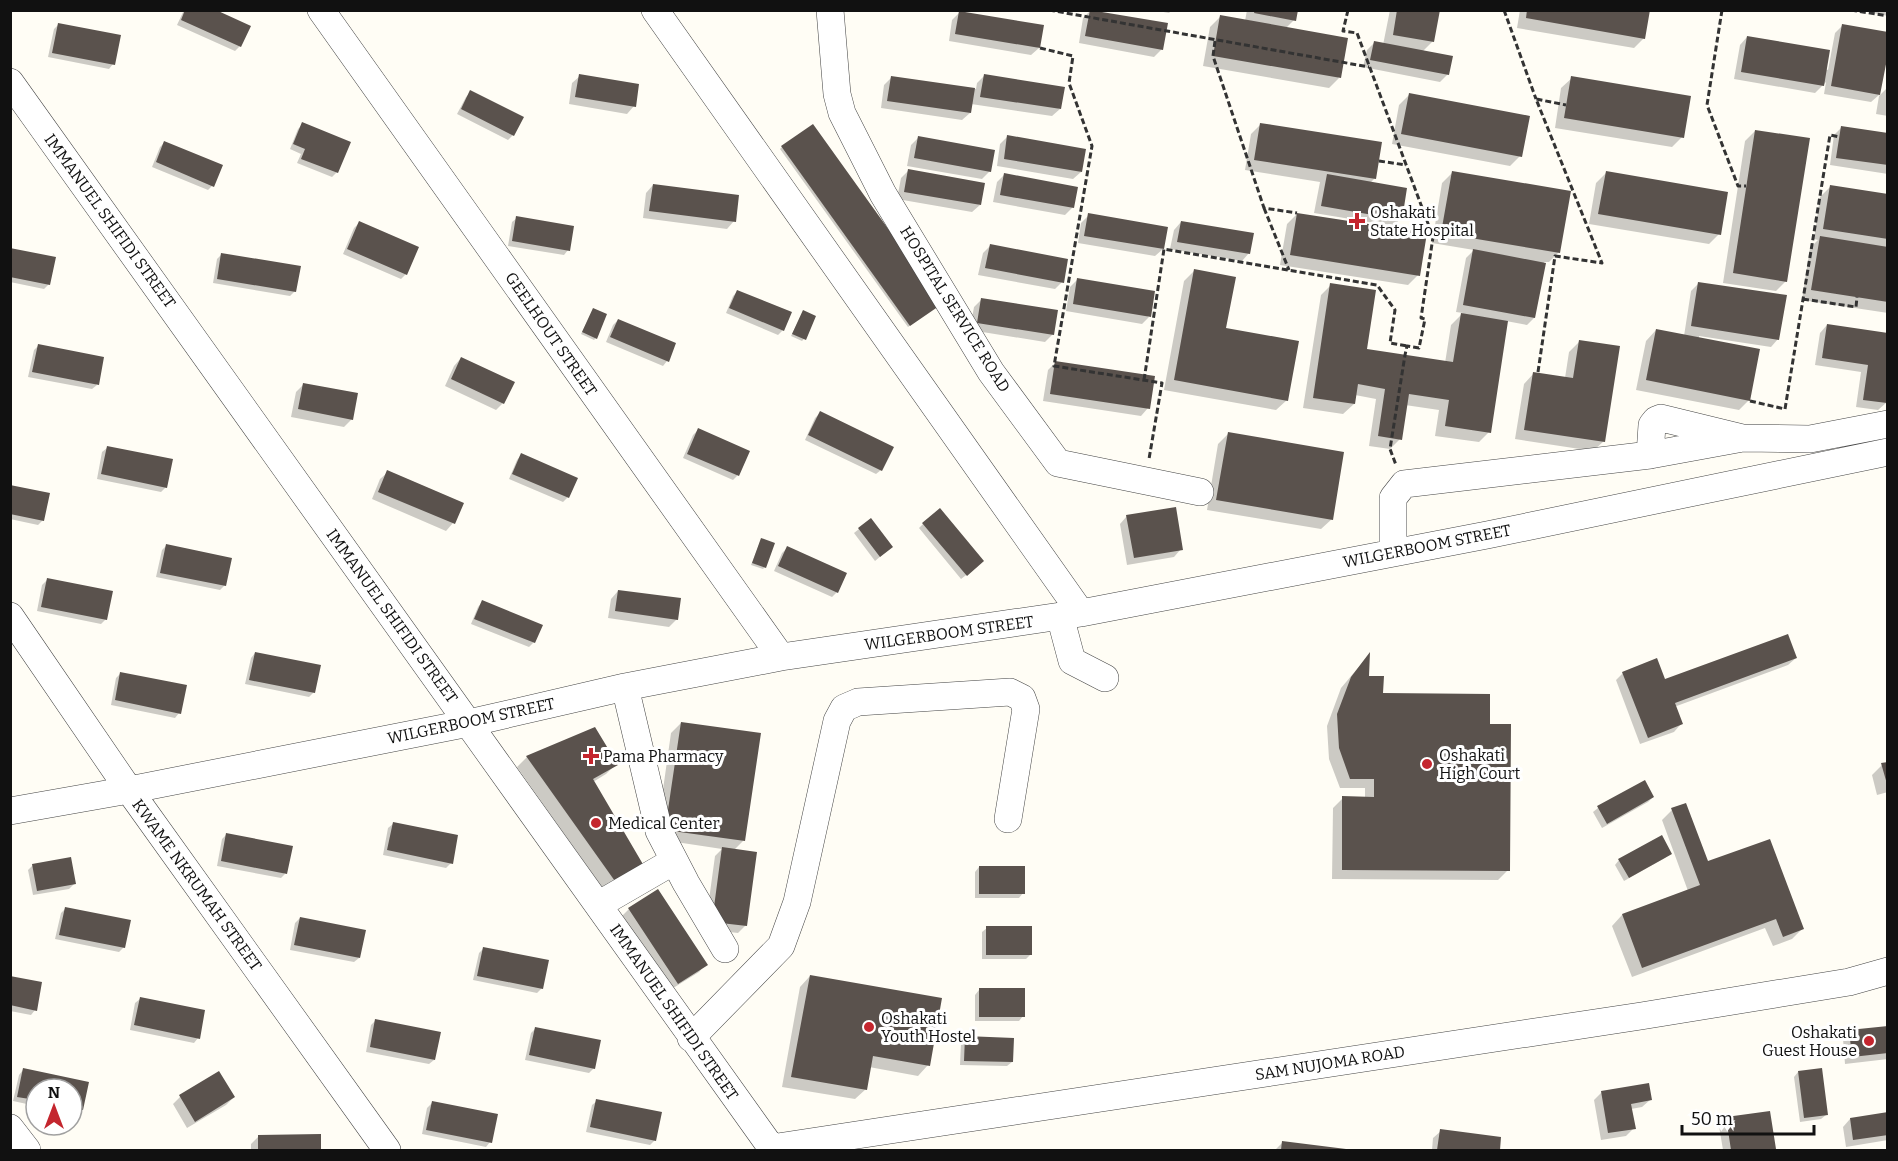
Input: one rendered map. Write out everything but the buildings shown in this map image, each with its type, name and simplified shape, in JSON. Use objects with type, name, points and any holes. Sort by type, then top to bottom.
[{"type":"street","name":"GEELHOUT STREET","points":[[321,10],[781,657]]},
{"type":"street","points":[[655,10],[1070,614],[1072,661],[1105,678]]},
{"type":"street","name":"HOSPITAL SERVICE ROAD","points":[[830,10],[837,94],[842,113],[883,194],[991,372],[1058,463],[1200,492]]},
{"type":"street","name":"IMMANUEL SHIFIDI STREET","points":[[10,82],[772,1149]]},
{"type":"street","points":[[1393,553],[1393,498],[1404,484],[1650,455],[1743,438],[1810,439],[1887,424]]},
{"type":"street","name":"WILGERBOOM STREET","points":[[10,811],[469,723],[625,687],[781,657],[1070,614],[1393,553],[1887,452]]},
{"type":"street","name":"KWAME NKRUMAH STREET","points":[[10,616],[129,790],[387,1150]]},
{"type":"street","points":[[625,687],[659,831],[725,949]]},
{"type":"street","points":[[691,1038],[781,946],[796,902],[837,721],[844,708],[858,702],[1010,692],[1022,698],[1026,710],[1008,819]]},
{"type":"street","points":[[598,905],[674,861]]},
{"type":"street","name":"SAM NUJOMA ROAD","points":[[772,1149],[1652,1014],[1849,982],[1887,971]]},
{"type":"street","points":[[10,1128],[27,1150]]},
{"type":"path","points":[[1049,10],[1369,67]]},
{"type":"path","points":[[1144,380],[1164,249],[1377,285],[1395,310],[1390,343],[1419,348],[1425,319],[1421,318],[1433,237],[1357,33],[1343,31],[1348,10]]},
{"type":"path","points":[[1504,10],[1536,99],[1602,263],[1554,256],[1538,372]]},
{"type":"path","points":[[1722,10],[1707,105],[1738,186],[1746,186]]},
{"type":"path","points":[[1851,10],[1887,16]]},
{"type":"path","points":[[1215,40],[1213,56],[1264,208],[1288,270]]},
{"type":"path","points":[[1040,48],[1073,56],[1069,83],[1092,146],[1054,366],[1162,383],[1148,466]]},
{"type":"path","points":[[1536,99],[1566,105]]},
{"type":"path","points":[[1750,400],[1785,409],[1830,135],[1840,137]]},
{"type":"path","points":[[1379,161],[1406,165]]},
{"type":"path","points":[[1264,208],[1297,213]]},
{"type":"path","points":[[1803,299],[1856,307],[1857,297]]},
{"type":"path","points":[[1404,484],[1390,449],[1407,345]]},
{"type":"place","name":"Oshakati State Hospital","points":[[1357,221]]},
{"type":"place","name":"Pama Pharmacy","points":[[591,756]]},
{"type":"place","name":"Oshakati High Court","points":[[1427,764]]},
{"type":"place","name":"Medical Center","points":[[596,823]]},
{"type":"place","name":"Oshakati Youth Hostel","points":[[869,1027]]},
{"type":"place","name":"Oshakati Guest House","points":[[1869,1041]]}]
